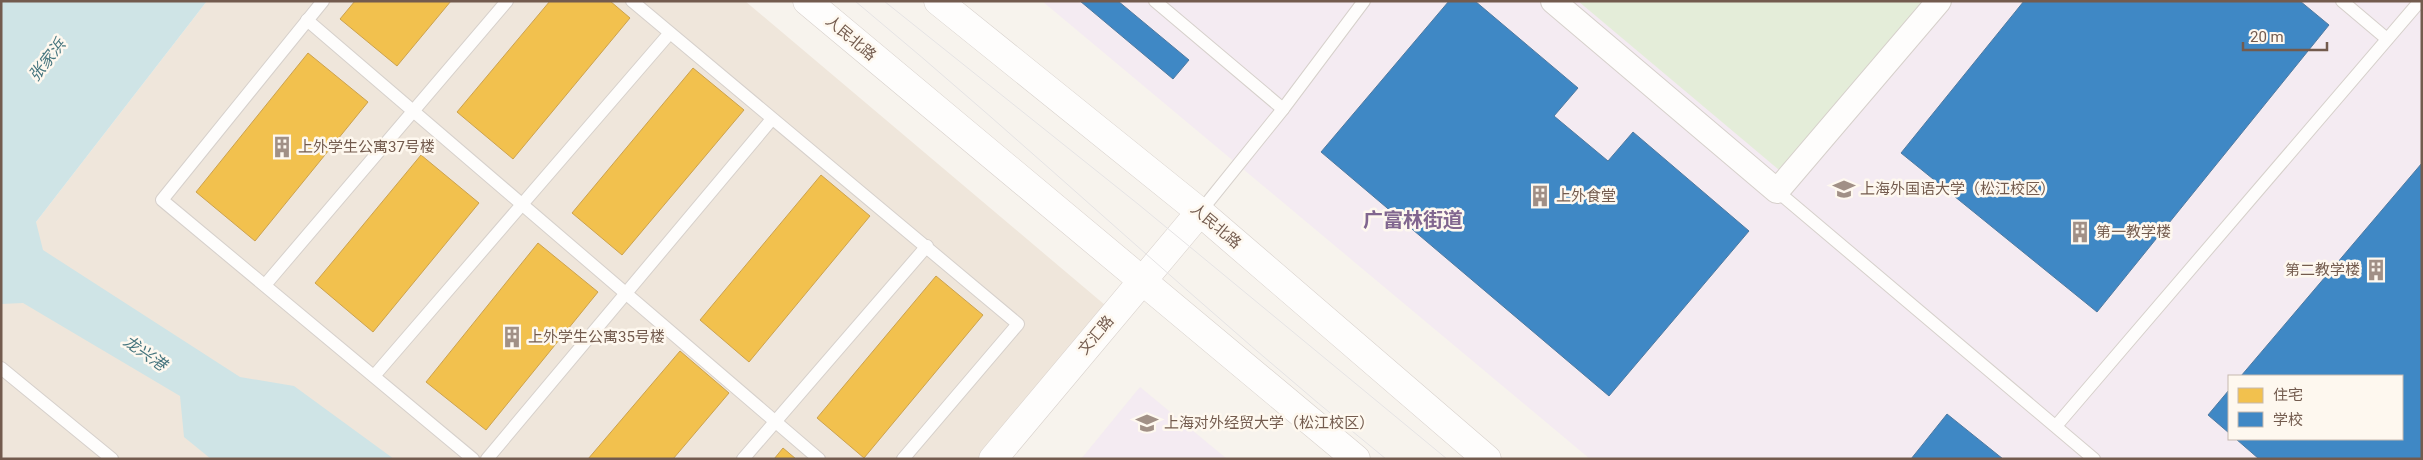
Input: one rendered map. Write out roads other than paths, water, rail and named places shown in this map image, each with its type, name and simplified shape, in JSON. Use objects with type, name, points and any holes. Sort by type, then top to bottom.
[{"type":"main road","name":"人民北路","points":[[807,1],[1356,459]]},
{"type":"main road","name":"人民北路","points":[[938,1],[1200,212],[1487,459]]},
{"type":"main road","name":"文汇路","points":[[993,459],[1200,212]]},
{"type":"street","points":[[1553,1],[1777,192],[1939,1]]},
{"type":"lane","points":[[323,1],[162,200],[473,459]]},
{"type":"lane","points":[[265,285],[507,1]]},
{"type":"lane","points":[[632,1],[1018,324],[903,459]]},
{"type":"lane","points":[[1154,1],[1283,109]]},
{"type":"lane","points":[[1200,212],[1283,109],[1364,1]]},
{"type":"lane","points":[[2342,1],[2387,39]]},
{"type":"lane","points":[[2056,426],[2420,1]]},
{"type":"lane","points":[[307,20],[776,420],[819,459]]},
{"type":"lane","points":[[374,376],[670,34]]},
{"type":"lane","points":[[486,459],[772,119]]},
{"type":"lane","points":[[1777,192],[2094,459]]},
{"type":"lane","points":[[743,459],[927,246]]},
{"type":"lane","points":[[1,368],[112,459]]},
{"type":"water","points":[[1,1],[207,1],[36,222],[43,250],[240,377],[294,386],[394,459],[211,459],[184,437],[180,396],[23,303],[1,304]]},
{"type":"tram line","points":[[855,1],[922,57],[1185,289],[1386,459]]},
{"type":"tram line","points":[[884,1],[1138,204],[1447,459]]},
{"type":"place","name":"上外学生公寓37号楼","points":[[282,147]]},
{"type":"place","name":"上海外国语大学（松江校区）","points":[[1844,189]]},
{"type":"place","name":"上外食堂","points":[[1540,196]]},
{"type":"place","name":"第一教学楼","points":[[2080,232]]},
{"type":"place","name":"第二教学楼","points":[[2376,270]]},
{"type":"place","name":"上外学生公寓35号楼","points":[[512,337]]},
{"type":"place","name":"上海对外经贸大学（松江校区）","points":[[1147,423]]},
{"type":"district","name":"广富林街道","points":[[1413,220]]},
{"type":"water label","name":"张家浜","points":[[47,60]]},
{"type":"water label","name":"龙兴港","points":[[145,353]]}]
